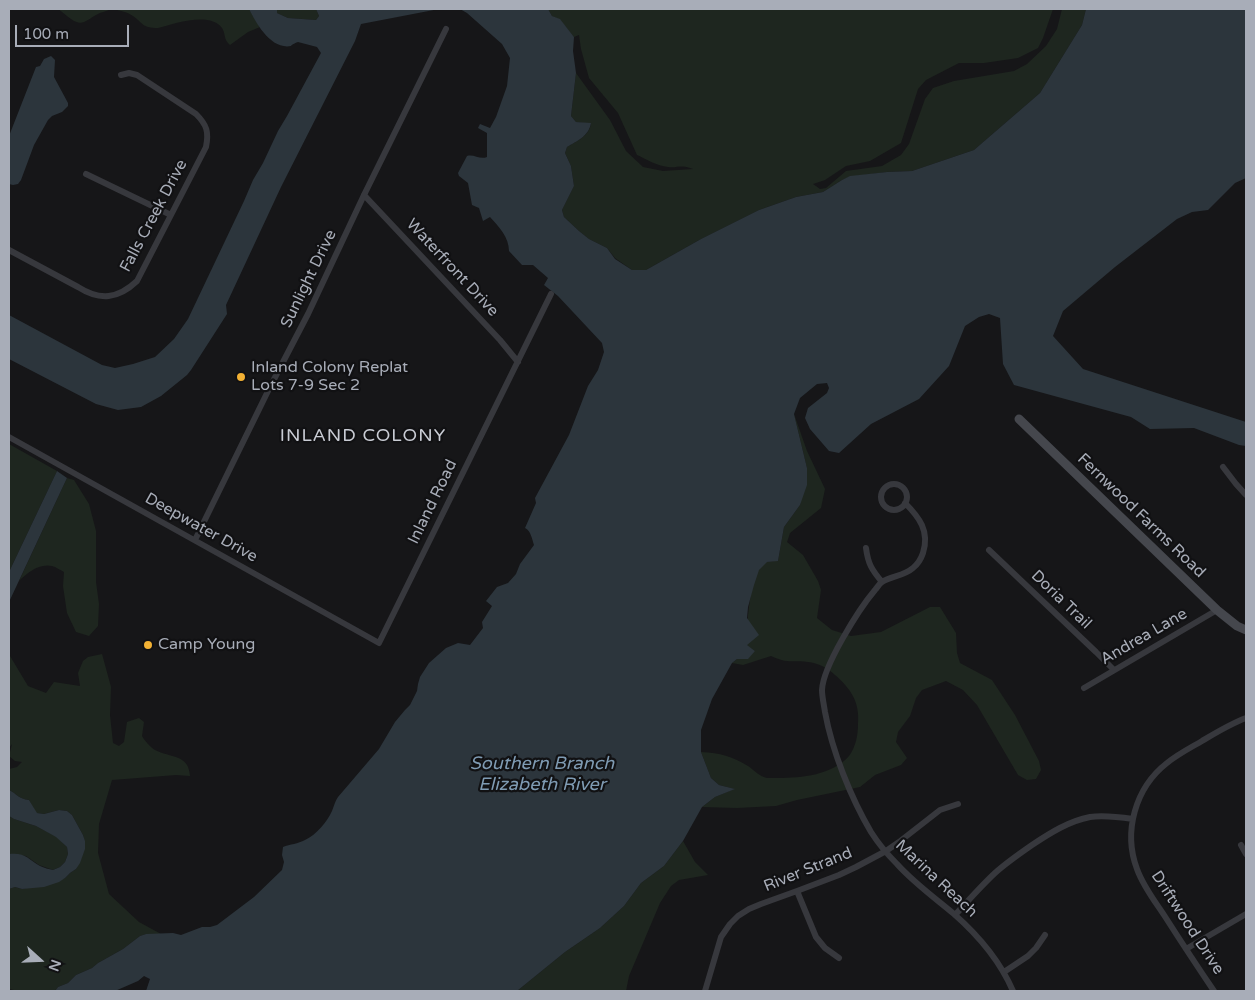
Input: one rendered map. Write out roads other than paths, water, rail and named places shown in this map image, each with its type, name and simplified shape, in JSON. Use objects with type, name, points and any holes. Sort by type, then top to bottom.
[{"type":"street","name":"Sunlight Drive","points":[[195,540],[308,314],[446,29]]},
{"type":"street","name":"Falls Creek Drive","points":[[9,250],[78,286],[87,293],[98,296],[119,294],[137,282],[206,147],[208,138],[207,129],[196,114],[144,78],[129,73],[121,75]]},
{"type":"street","points":[[86,174],[170,215]]},
{"type":"street","name":"Waterfront Drive","points":[[364,195],[500,340],[518,362]]},
{"type":"street","name":"Inland Road","points":[[379,642],[551,294]]},
{"type":"street","name":"Fernwood Farms Road","points":[[1019,419],[1217,610],[1237,626],[1246,630]]},
{"type":"street","name":"Deepwater Drive","points":[[9,437],[379,642]]},
{"type":"street","points":[[1224,467],[1246,495]]},
{"type":"street","points":[[894,484],[902,487],[906,494],[905,503],[895,509],[887,508],[882,502],[881,494],[886,487],[894,484]]},
{"type":"street","name":"Marina Reach","points":[[905,503],[916,514],[924,530],[925,545],[923,554],[913,569],[882,582],[866,601],[848,629],[831,663],[822,688],[832,746],[871,831],[897,864],[916,883],[977,936],[1004,972],[1013,991]]},
{"type":"street","points":[[866,548],[871,568],[882,582]]},
{"type":"street","name":"Doria Trail","points":[[990,550],[1114,670]]},
{"type":"street","name":"Andrea Lane","points":[[1084,688],[1217,610]]},
{"type":"street","name":"Driftwood Drive","points":[[1214,991],[1144,885],[1134,861],[1131,839],[1133,819],[1146,787],[1167,762],[1227,726],[1246,718]]},
{"type":"street","name":"River Strand","points":[[705,991],[721,937],[738,916],[749,909],[839,875],[886,851],[940,810],[958,804]]},
{"type":"street","points":[[955,915],[981,886],[1009,861],[1059,828],[1072,822],[1090,818],[1113,816],[1133,819]]},
{"type":"street","points":[[1241,845],[1246,854]]},
{"type":"street","points":[[797,892],[816,937],[825,948],[839,958]]},
{"type":"street","points":[[1186,950],[1246,914]]},
{"type":"street","points":[[1004,972],[1028,956],[1045,935]]},
{"type":"water","points":[[249,9],[277,9],[277,13],[288,18],[316,20],[319,16],[316,9],[439,9],[361,24],[355,41],[281,187],[226,305],[227,314],[187,375],[161,396],[141,407],[118,410],[96,404],[9,359],[9,315],[102,365],[115,368],[155,357],[174,339],[188,319],[253,180],[321,53],[317,47],[298,42],[291,46],[277,44],[265,34]]},
{"type":"water","name":"Southern Branch Elizabeth River","points":[[460,9],[548,9],[552,16],[560,19],[574,37],[573,51],[576,73],[571,116],[576,122],[591,123],[585,135],[567,147],[565,153],[571,166],[574,186],[562,210],[564,217],[589,239],[607,248],[615,259],[632,270],[646,270],[701,239],[759,210],[796,197],[823,192],[850,176],[912,171],[974,150],[1040,93],[1082,25],[1086,9],[1246,9],[1246,178],[1235,183],[1208,210],[1192,212],[1177,219],[1115,267],[1063,311],[1053,336],[1083,369],[1246,422],[1246,446],[1194,428],[1150,429],[1131,417],[1014,385],[1003,364],[1000,318],[989,314],[979,317],[965,326],[949,366],[919,399],[871,424],[839,453],[829,451],[810,429],[805,418],[808,408],[827,393],[829,388],[827,383],[817,384],[800,398],[794,414],[807,468],[807,485],[800,505],[784,527],[778,561],[767,562],[759,570],[748,607],[747,618],[759,635],[747,645],[755,651],[748,659],[737,659],[732,663],[712,699],[701,730],[701,752],[711,778],[719,785],[735,789],[715,797],[702,807],[683,841],[664,866],[641,883],[624,906],[600,928],[565,952],[517,991],[146,991],[150,979],[144,976],[138,981],[115,991],[55,991],[58,987],[68,983],[76,975],[92,968],[140,936],[173,933],[181,935],[202,927],[217,925],[254,897],[282,870],[284,862],[282,855],[283,847],[309,838],[324,824],[338,797],[379,749],[395,722],[410,705],[417,691],[420,677],[429,663],[446,648],[458,643],[470,645],[483,628],[482,622],[492,606],[486,601],[497,587],[508,583],[516,574],[520,564],[534,545],[530,533],[525,528],[536,503],[535,498],[569,435],[588,386],[598,370],[604,352],[602,343],[558,296],[544,285],[548,278],[533,265],[522,265],[509,251],[509,246],[500,228],[490,217],[483,221],[479,208],[472,205],[468,183],[459,176],[458,173],[467,156],[487,157],[487,133],[478,128],[480,124],[490,128],[496,117],[507,86],[510,58],[502,44]]},
{"type":"water","points":[[51,56],[55,60],[54,77],[68,106],[48,120],[34,145],[21,180],[18,184],[9,184],[9,136],[36,67],[40,66],[44,59]]},
{"type":"water","points":[[57,471],[67,478],[9,602],[9,572]]},
{"type":"water","points":[[9,790],[29,800],[37,813],[44,814],[59,810],[67,811],[72,815],[83,835],[85,849],[80,863],[76,869],[59,882],[44,887],[22,889],[15,887],[9,889],[9,854],[23,855],[40,866],[53,870],[65,862],[68,854],[67,847],[56,837],[36,826],[9,816]]},
{"type":"place","name":"Inland Colony Replat Lots 7-9 Sec 2","points":[[241,377]]},
{"type":"place","name":"Camp Young","points":[[148,645]]},
{"type":"district","name":"INLAND COLONY","points":[[363,436]]}]
